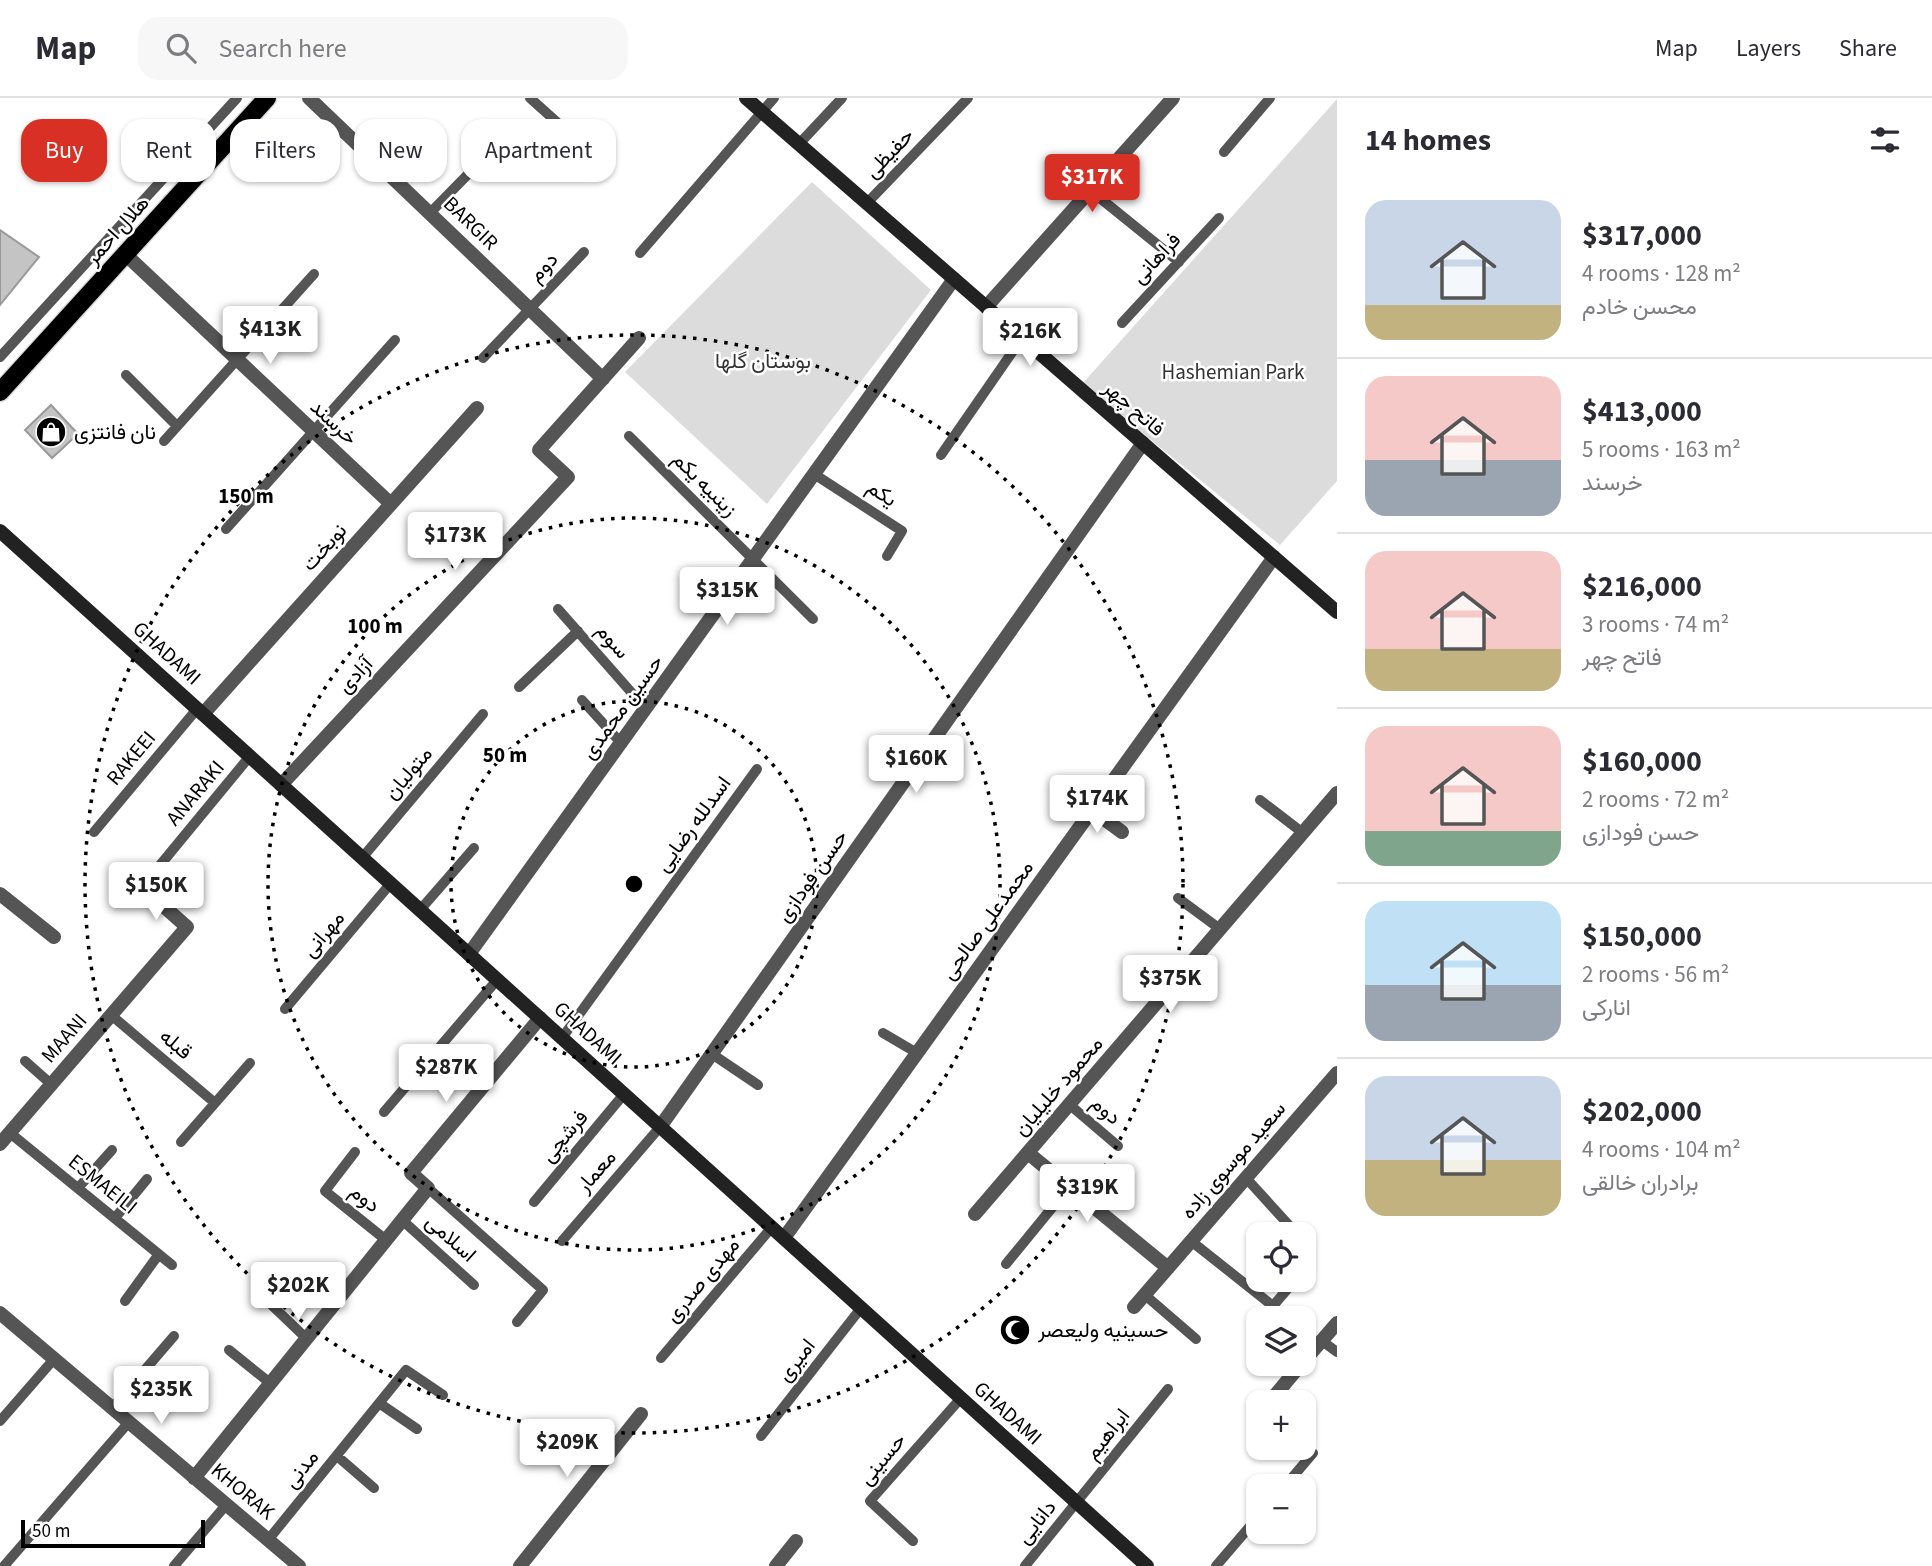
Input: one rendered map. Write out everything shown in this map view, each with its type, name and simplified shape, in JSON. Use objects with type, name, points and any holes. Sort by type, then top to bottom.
[{"type":"main road","name":"هلال احمر","points":[[0,392],[267,98]]},
{"type":"street","name":"BARGIR","points":[[309,98],[603,379]]},
{"type":"street","name":"فاتح چهر","points":[[746,98],[1337,612]]},
{"type":"street","points":[[986,307],[1172,98]]},
{"type":"street","name":"خرسند","points":[[125,254],[391,504]]},
{"type":"street","name":"حسین محمدی","points":[[469,954],[954,279]]},
{"type":"street","points":[[603,379],[639,338]]},
{"type":"street","name":"آزادی","points":[[281,785],[568,477],[539,450],[603,379]]},
{"type":"street","name":"نوبخت","points":[[200,711],[477,408]]},
{"type":"street","name":"حسن فودازی","points":[[660,1127],[1143,443]]},
{"type":"street","name":"GHADAMI","points":[[0,531],[1147,1566]]},
{"type":"street","name":"محمدعلی صالحی","points":[[784,1238],[1274,557]]},
{"type":"street","name":"محمود خلیلیان","points":[[975,1214],[1337,793]]},
{"type":"street","points":[[1092,810],[1122,832]]},
{"type":"street","name":"MAANI","points":[[5,1138],[187,927],[142,887]]},
{"type":"street","points":[[0,894],[54,937]]},
{"type":"street","points":[[194,1478],[428,1188],[411,1173],[540,1018]]},
{"type":"street","name":"سعید موسوی زاده","points":[[1134,1307],[1337,1073]]},
{"type":"street","points":[[1028,1153],[1168,1268]]},
{"type":"street","name":"KHORAK","points":[[0,1313],[299,1566]]},
{"type":"street","points":[[1316,1348],[1337,1323]]},
{"type":"street","points":[[1280,1390],[1291,1376]]},
{"type":"street","points":[[520,1566],[641,1414]]},
{"type":"street","points":[[776,1566],[796,1541]]},
{"type":"lane","points":[[0,357],[237,98]]},
{"type":"lane","points":[[530,98],[553,119]]},
{"type":"lane","points":[[640,253],[774,98]]},
{"type":"lane","points":[[799,144],[842,98]]},
{"type":"lane","name":"حفیظی","points":[[867,203],[968,98]]},
{"type":"lane","points":[[1224,152],[1270,98]]},
{"type":"lane","points":[[430,213],[461,181]]},
{"type":"lane","points":[[1090,190],[1179,262]]},
{"type":"lane","name":"فراهانی","points":[[1122,323],[1219,218]]},
{"type":"lane","name":"دوم","points":[[530,309],[583,252]]},
{"type":"lane","points":[[164,441],[314,274]]},
{"type":"lane","points":[[483,358],[530,309]]},
{"type":"lane","points":[[941,455],[1022,338]]},
{"type":"lane","points":[[226,530],[395,340]]},
{"type":"lane","points":[[126,375],[177,426]]},
{"type":"lane","name":"زینبیه یکم","points":[[629,436],[753,560]]},
{"type":"lane","name":"یکم","points":[[814,474],[901,531],[887,556]]},
{"type":"lane","points":[[753,560],[813,619]]},
{"type":"lane","name":"سوم","points":[[558,608],[646,709]]},
{"type":"lane","name":"سوم","points":[[519,687],[578,631]]},
{"type":"lane","points":[[582,699],[621,744]]},
{"type":"lane","name":"RAKEEI","points":[[94,832],[200,711]]},
{"type":"lane","name":"متولیان","points":[[362,858],[483,714]]},
{"type":"lane","name":"ANARAKI","points":[[142,887],[250,756]]},
{"type":"lane","name":"اسدلله رضایی","points":[[562,1038],[757,769]]},
{"type":"lane","points":[[1260,800],[1303,833]]},
{"type":"lane","points":[[420,909],[474,848]]},
{"type":"lane","name":"مهرانی","points":[[285,1009],[391,883]]},
{"type":"lane","points":[[1178,898],[1220,929]]},
{"type":"lane","points":[[384,1112],[497,980]]},
{"type":"lane","name":"قبله","points":[[111,1014],[215,1103]]},
{"type":"lane","points":[[883,1033],[917,1054]]},
{"type":"lane","points":[[712,1054],[758,1085]]},
{"type":"lane","points":[[25,1061],[51,1084]]},
{"type":"lane","points":[[181,1142],[250,1063]]},
{"type":"lane","name":"فرشچی","points":[[534,1202],[624,1094]]},
{"type":"lane","name":"دوم","points":[[1069,1105],[1118,1146]]},
{"type":"lane","name":"معمار","points":[[562,1241],[660,1127]]},
{"type":"lane","name":"ESMAEILI","points":[[5,1138],[78,1188],[172,1265]]},
{"type":"lane","points":[[78,1188],[112,1150]]},
{"type":"lane","name":"دوم","points":[[355,1152],[325,1191],[386,1240]]},
{"type":"lane","points":[[1246,1178],[1286,1222]]},
{"type":"lane","points":[[115,1218],[147,1179]]},
{"type":"lane","points":[[1006,1264],[1069,1187]]},
{"type":"lane","points":[[428,1188],[542,1290],[517,1322]]},
{"type":"lane","name":"اسلامی","points":[[402,1220],[474,1285]]},
{"type":"lane","name":"مهدی صدری","points":[[661,1358],[772,1227]]},
{"type":"lane","points":[[1191,1241],[1246,1285]]},
{"type":"lane","points":[[125,1300],[159,1254]]},
{"type":"lane","points":[[276,1268],[256,1290],[307,1339]]},
{"type":"lane","points":[[1255,1292],[1273,1306],[1285,1292]]},
{"type":"lane","points":[[1145,1294],[1196,1339]]},
{"type":"lane","name":"امیری","points":[[761,1436],[861,1308]]},
{"type":"lane","points":[[111,1408],[174,1336]]},
{"type":"lane","points":[[1322,1341],[1337,1352]]},
{"type":"lane","points":[[229,1350],[270,1383]]},
{"type":"lane","points":[[0,1421],[54,1359]]},
{"type":"lane","name":"مدنی","points":[[268,1540],[406,1370],[443,1395]]},
{"type":"lane","name":"ابراهیم","points":[[1077,1503],[1168,1389]]},
{"type":"lane","name":"حسینی","points":[[913,1541],[870,1501],[961,1398]]},
{"type":"lane","points":[[379,1403],[417,1429]]},
{"type":"lane","points":[[4,1566],[129,1422]]},
{"type":"lane","name":"مدنی","points":[[337,1456],[374,1488]]},
{"type":"lane","points":[[1295,1474],[1307,1460]]},
{"type":"lane","name":"دانایی","points":[[1025,1566],[1077,1503]]},
{"type":"lane","points":[[174,1566],[226,1505]]},
{"type":"lane","points":[[1216,1566],[1246,1531]]},
{"type":"green space","name":"Hashemian Park","points":[[1337,99],[1337,481],[1280,545],[1082,384]]},
{"type":"green space","name":"بوستان گلها","points":[[812,182],[931,290],[767,504],[625,372]]},
{"type":"building","points":[[0,230],[39,257],[0,305]]},
{"type":"building","name":"نان فانتزی","points":[[51,405],[78,434],[52,458],[25,430]]},
{"type":"place","name":"نان فانتزی","points":[[51,432]]},
{"type":"place","name":"حسینیه ولیعصر","points":[[1015,1330]]}]
